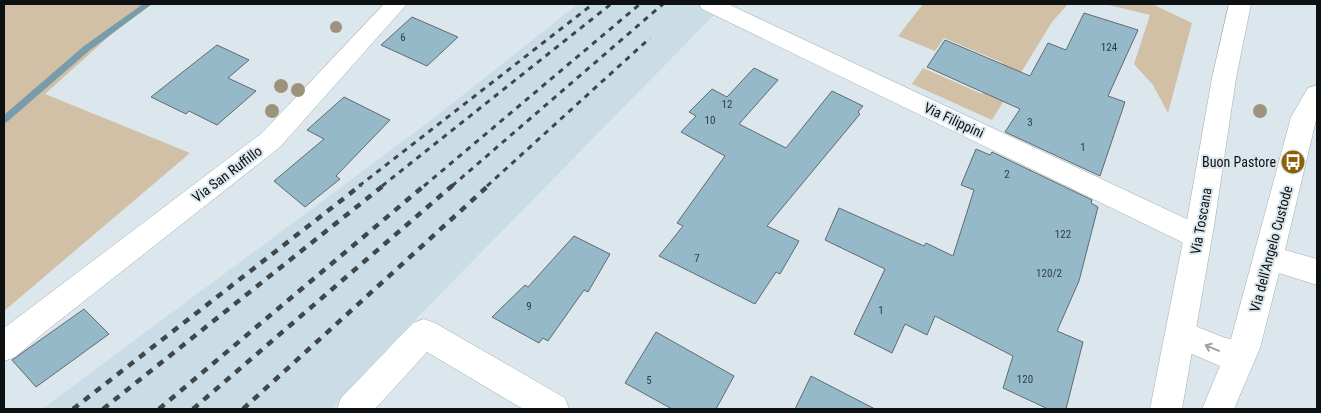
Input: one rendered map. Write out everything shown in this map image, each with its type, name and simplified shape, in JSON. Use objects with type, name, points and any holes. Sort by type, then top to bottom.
[{"type":"street","name":"Via San Ruffillo","points":[[4,347],[35,321],[272,140],[396,4]]},
{"type":"street","name":"Via Filippini","points":[[710,4],[1198,237]]},
{"type":"street","name":"Via Toscana","points":[[1166,409],[1198,237],[1224,78],[1240,4]]},
{"type":"street","name":"Via dell'Angelo Custode","points":[[1218,409],[1244,348],[1304,117],[1317,94]]},
{"type":"street","points":[[1269,256],[1317,272]]},
{"type":"street","points":[[353,409],[424,333],[554,409]]},
{"type":"street","points":[[1180,334],[1224,353],[1237,354],[1244,348]]},
{"type":"shaded area","points":[[4,4],[145,4],[45,94],[190,153],[4,311]]},
{"type":"shaded area","points":[[578,4],[725,4],[407,328],[331,409],[42,409],[426,124]]},
{"type":"shaded area","points":[[923,4],[1068,4],[1052,22],[992,120],[912,84],[923,68],[982,94],[1003,63],[944,38],[935,51],[898,36]]},
{"type":"shaded area","points":[[1105,4],[1152,4],[1192,23],[1168,113],[1153,85],[1134,64],[1150,15]]},
{"type":"building","points":[[1084,13],[1138,30],[1108,96],[1125,102],[1100,176],[1005,132],[1020,109],[927,67],[945,40],[1030,76],[1048,43],[1066,50]]},
{"type":"building","points":[[412,17],[458,37],[427,66],[381,45]]},
{"type":"building","points":[[217,45],[249,60],[228,78],[256,91],[217,125],[189,111],[186,114],[151,97]]},
{"type":"building","points":[[754,68],[778,80],[739,124],[786,148],[832,91],[863,106],[858,112],[860,114],[767,226],[799,241],[780,274],[776,272],[755,304],[659,256],[683,226],[677,223],[725,156],[681,132],[696,116],[689,112],[712,89],[727,97]]},
{"type":"building","points":[[344,97],[390,120],[336,176],[340,179],[305,207],[274,181],[324,139],[307,130]]},
{"type":"building","points":[[976,149],[990,155],[992,152],[1092,200],[1091,203],[1098,207],[1079,281],[1057,331],[1083,342],[1066,409],[1048,409],[1003,388],[1013,356],[935,316],[927,335],[905,324],[892,353],[854,334],[885,269],[825,240],[839,208],[924,246],[926,243],[953,256],[974,190],[961,185]]},
{"type":"building","points":[[574,236],[610,254],[588,292],[584,290],[548,341],[543,338],[539,343],[492,317],[525,285],[528,287]]},
{"type":"building","points":[[84,309],[109,334],[36,387],[12,360]]},
{"type":"building","points":[[656,332],[734,376],[716,409],[672,409],[625,383]]},
{"type":"building","points":[[811,376],[875,409],[795,409]]},
{"type":"waterway","points":[[4,120],[87,48],[148,4]]},
{"type":"railway","points":[[359,186],[593,4]]},
{"type":"railway","points":[[382,186],[611,4]]},
{"type":"railway","points":[[424,186],[640,4]]},
{"type":"railway","points":[[452,186],[663,4]]},
{"type":"railway","points":[[487,186],[650,38]]},
{"type":"railway","points":[[73,409],[361,185]]},
{"type":"railway","points":[[103,409],[384,185]]},
{"type":"railway","points":[[159,409],[425,185]]},
{"type":"railway","points":[[193,409],[453,185]]},
{"type":"railway","points":[[243,409],[489,185]]},
{"type":"place","name":"Buon Pastore","points":[[1293,162]]}]
